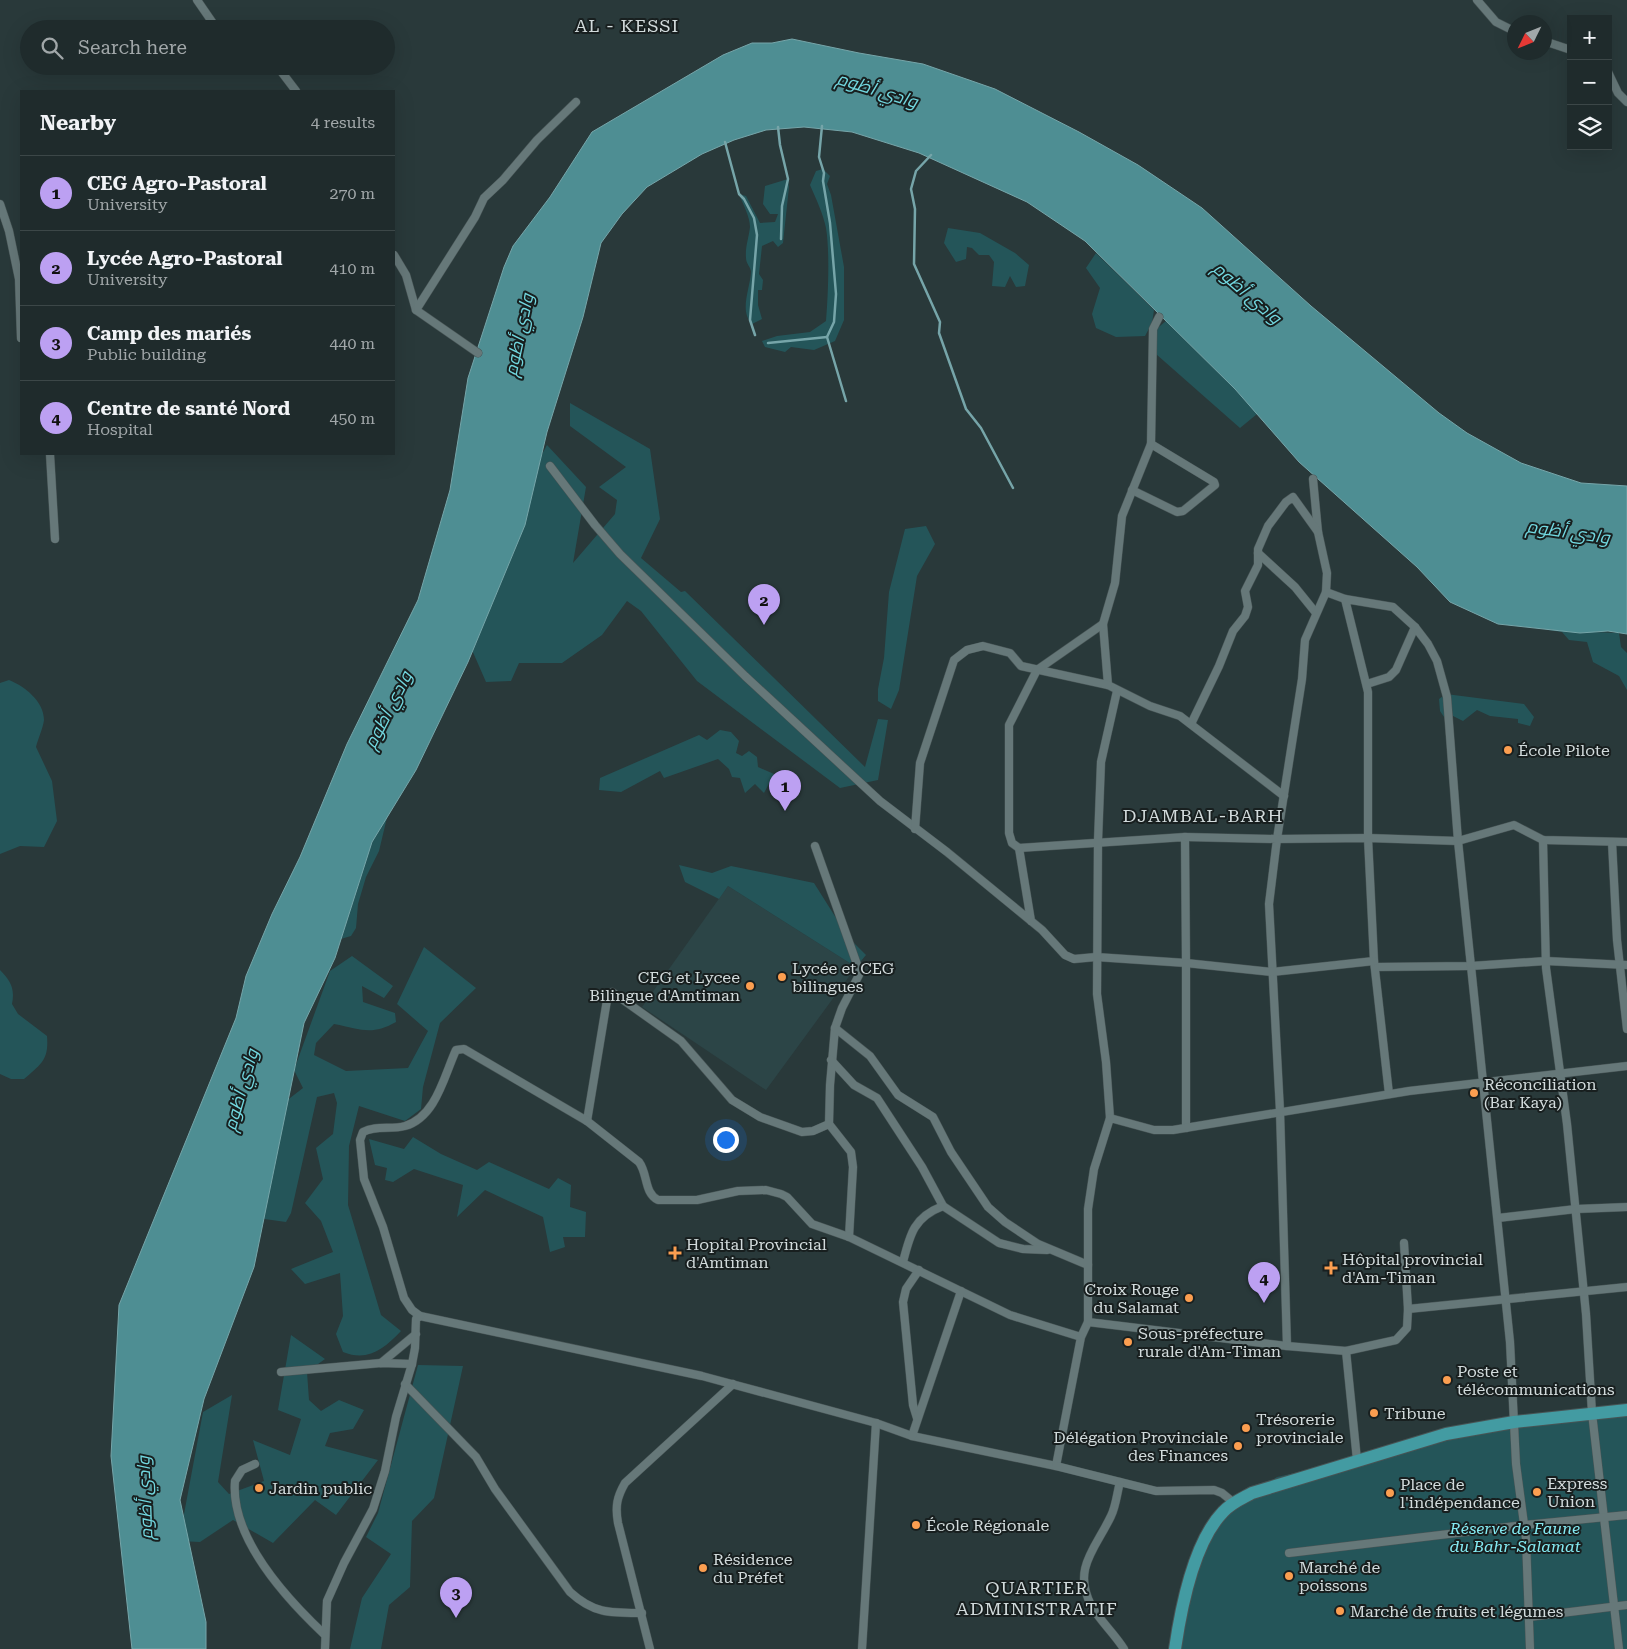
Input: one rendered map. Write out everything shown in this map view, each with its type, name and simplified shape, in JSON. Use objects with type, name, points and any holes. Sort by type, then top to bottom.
[{"type":"main road","points":[[1175,1649],[1187,1592],[1206,1535],[1221,1513],[1233,1502],[1252,1493],[1446,1434],[1514,1422],[1627,1410]]},
{"type":"street","points":[[197,0],[211,20]]},
{"type":"street","points":[[1477,0],[1496,22],[1507,28]]},
{"type":"street","points":[[1552,44],[1567,49]]},
{"type":"street","points":[[284,75],[295,90]]},
{"type":"street","points":[[1612,80],[1618,93],[1627,102]]},
{"type":"street","points":[[416,310],[475,217],[484,198],[503,180],[537,140],[576,102]]},
{"type":"street","points":[[0,204],[9,231],[19,279],[20,308]]},
{"type":"street","points":[[395,257],[406,275],[416,310],[478,353]]},
{"type":"street","points":[[1108,685],[1103,624],[1115,583],[1122,516],[1151,444],[1153,329],[1159,317]]},
{"type":"street","points":[[1132,490],[1180,512],[1215,485],[1214,482],[1151,444]]},
{"type":"street","points":[[50,455],[55,539]]},
{"type":"street","points":[[550,466],[595,525],[620,554],[744,676],[880,801],[947,852],[1031,921],[1070,958],[1096,957],[1186,963],[1272,972],[1374,964],[1471,966],[1546,961],[1623,964]]},
{"type":"street","points":[[1286,1346],[1280,1112],[1270,904],[1277,839],[1302,679],[1305,640],[1326,592],[1327,572],[1318,532],[1313,479]]},
{"type":"street","points":[[1191,724],[1219,666],[1233,631],[1245,616],[1248,607],[1245,591],[1258,565],[1258,553],[1268,526],[1286,502],[1293,497],[1318,532]]},
{"type":"street","points":[[1258,553],[1295,587],[1316,613]]},
{"type":"street","points":[[1326,592],[1345,599],[1393,607],[1415,627],[1428,644],[1437,661],[1447,697],[1458,841],[1505,1298],[1524,1524],[1530,1649]]},
{"type":"street","points":[[1345,599],[1367,684],[1368,838],[1374,964],[1390,1094]]},
{"type":"street","points":[[1031,921],[1019,848],[1012,842],[1009,833],[1008,728],[1037,670],[1103,624]]},
{"type":"street","points":[[1367,684],[1388,676],[1396,670],[1415,627]]},
{"type":"street","points":[[914,828],[920,763],[954,660],[968,650],[983,646],[1010,653],[1021,666],[1067,674],[1113,686],[1117,691],[1180,716],[1284,796]]},
{"type":"street","points":[[1056,1466],[1081,1337],[1088,1322],[1088,1209],[1094,1169],[1110,1118],[1106,1062],[1097,994],[1096,957],[1098,842],[1102,762],[1117,691]]},
{"type":"street","points":[[1019,848],[1185,837],[1368,838],[1458,841],[1514,825],[1543,840],[1627,842]]},
{"type":"street","points":[[1185,837],[1186,1128]]},
{"type":"street","points":[[1543,840],[1546,961],[1576,1209],[1584,1291],[1592,1414],[1606,1517],[1619,1649]]},
{"type":"street","points":[[1612,842],[1627,1029]]},
{"type":"street","points":[[815,846],[859,970],[859,975],[842,1008],[835,1028],[831,1060],[830,1124],[851,1152],[853,1167],[849,1237]]},
{"type":"street","points":[[587,1121],[608,994],[612,992],[681,1040],[732,1100],[760,1117],[802,1132],[814,1131],[830,1124]]},
{"type":"street","points":[[835,1028],[870,1056],[898,1094],[933,1117],[948,1146],[988,1207],[1021,1234],[1051,1250],[1088,1265]]},
{"type":"street","points":[[1081,1337],[1010,1314],[849,1237],[812,1224],[787,1197],[766,1190],[738,1191],[697,1200],[658,1200],[652,1197],[649,1192],[643,1168],[639,1162],[587,1121],[460,1048],[456,1050],[427,1112],[416,1121],[404,1126],[370,1128],[363,1132],[360,1140],[364,1178],[383,1227],[404,1298],[412,1310],[420,1316],[733,1384],[876,1423],[912,1436],[1056,1466],[1156,1490],[1214,1490],[1222,1493],[1233,1502]]},
{"type":"street","points":[[831,1060],[854,1085],[877,1098],[922,1167],[943,1206],[1000,1243],[1023,1250],[1051,1250]]},
{"type":"street","points":[[1110,1118],[1164,1131],[1390,1094],[1627,1066]]},
{"type":"street","points":[[903,1262],[911,1232],[928,1212],[943,1206]]},
{"type":"street","points":[[1498,1218],[1576,1209],[1627,1207]]},
{"type":"street","points":[[1088,1322],[1286,1346],[1346,1351],[1396,1340],[1407,1328],[1408,1308],[1404,1243]]},
{"type":"street","points":[[917,1418],[913,1405],[903,1302],[906,1290],[919,1270]]},
{"type":"street","points":[[1408,1308],[1627,1287]]},
{"type":"street","points":[[912,1436],[961,1291]]},
{"type":"street","points":[[325,1649],[324,1634],[327,1601],[344,1563],[373,1509],[385,1471],[396,1417],[412,1364],[416,1319],[420,1316]]},
{"type":"street","points":[[381,1363],[416,1334]]},
{"type":"street","points":[[1346,1351],[1358,1460]]},
{"type":"street","points":[[281,1372],[381,1363],[412,1364]]},
{"type":"street","points":[[405,1384],[476,1456],[496,1489],[570,1592],[583,1604],[597,1610],[642,1613]]},
{"type":"street","points":[[650,1649],[618,1523],[615,1506],[618,1495],[624,1483],[733,1384]]},
{"type":"street","points":[[862,1649],[876,1423]]},
{"type":"street","points":[[254,1464],[242,1470],[235,1481],[241,1520],[251,1543],[283,1592],[324,1634]]},
{"type":"street","points":[[1120,1482],[1112,1514],[1088,1557],[1083,1575],[1085,1590],[1092,1607],[1124,1649]]},
{"type":"street","points":[[1289,1553],[1524,1524],[1627,1515]]},
{"type":"street","points":[[1529,1616],[1627,1605]]},
{"type":"shaded area","points":[[728,886],[856,967],[766,1090],[642,1007]]},
{"type":"green space","points":[[823,169],[830,176],[827,184],[831,195],[844,267],[844,320],[835,341],[814,350],[791,347],[785,352],[765,347],[762,341],[777,336],[810,332],[826,321],[828,249],[826,228],[810,185],[816,171]]},
{"type":"green space","points":[[788,179],[789,187],[783,243],[778,247],[773,241],[762,246],[759,274],[763,280],[762,290],[758,290],[758,305],[762,319],[752,324],[746,313],[746,300],[751,272],[746,260],[750,223],[739,194],[746,196],[760,223],[775,222],[778,214],[770,214],[763,204],[765,186]]},
{"type":"green space","points":[[948,228],[980,233],[1015,253],[1029,265],[1025,286],[1016,287],[1010,276],[1005,287],[992,286],[994,262],[989,255],[979,255],[972,248],[967,247],[966,259],[956,262],[944,243]]},
{"type":"green space","points":[[1096,253],[1154,310],[1152,323],[1145,336],[1116,337],[1096,328],[1092,314],[1100,288],[1086,268]]},
{"type":"green space","points":[[1166,321],[1235,389],[1257,414],[1240,428],[1156,354],[1155,330]]},
{"type":"green space","points":[[570,403],[650,449],[660,519],[641,558],[681,592],[685,591],[865,767],[878,719],[888,720],[878,780],[840,788],[697,681],[641,611],[627,601],[602,635],[562,663],[519,663],[511,681],[486,682],[472,650],[534,469],[547,445],[586,487],[573,563],[615,514],[617,500],[599,487],[626,467],[570,426]]},
{"type":"green space","points":[[926,526],[935,544],[917,576],[899,690],[891,709],[878,701],[878,689],[884,658],[889,592],[905,529]]},
{"type":"green space","points":[[1548,630],[1619,633],[1621,647],[1627,653],[1627,690],[1619,676],[1593,662],[1587,642],[1569,640],[1562,632]]},
{"type":"green space","points":[[9,680],[27,690],[41,707],[44,720],[36,747],[52,781],[57,821],[44,847],[20,846],[0,854],[0,683]]},
{"type":"green space","points":[[1446,694],[1524,704],[1534,717],[1530,726],[1518,723],[1518,719],[1490,716],[1477,710],[1463,721],[1453,716],[1444,717],[1440,711],[1439,699]]},
{"type":"green space","points":[[720,730],[731,732],[739,741],[736,753],[742,756],[749,751],[757,757],[758,767],[774,774],[764,793],[755,784],[745,793],[740,778],[732,777],[729,769],[718,759],[664,778],[660,771],[621,792],[599,790],[600,778],[699,735],[707,740]]},
{"type":"green space","points":[[390,805],[379,851],[366,877],[358,904],[356,928],[351,936],[334,941],[343,884]]},
{"type":"green space","points":[[679,865],[712,873],[731,866],[814,883],[848,937],[866,955],[856,967],[728,886],[719,899],[685,882]]},
{"type":"green space","points":[[424,947],[476,988],[440,1023],[423,1087],[421,1109],[405,1121],[359,1106],[349,1146],[348,1205],[381,1315],[401,1331],[375,1352],[352,1355],[343,1352],[336,1334],[343,1316],[340,1273],[305,1284],[291,1269],[333,1252],[321,1221],[305,1203],[323,1179],[316,1148],[333,1134],[337,1103],[334,1093],[317,1097],[291,1213],[286,1222],[244,1216],[281,1105],[303,1088],[294,1070],[330,971],[352,956],[393,986],[384,998],[362,986],[363,1002],[395,1013],[396,1022],[373,1030],[334,1024],[316,1043],[314,1055],[346,1071],[408,1068],[428,1031],[397,1004]]},
{"type":"green space","points":[[0,970],[11,986],[13,994],[12,1004],[18,1014],[47,1036],[47,1051],[43,1061],[24,1079],[11,1079],[0,1074]]},
{"type":"green space","points":[[413,1137],[441,1154],[477,1170],[489,1162],[549,1189],[558,1178],[571,1185],[570,1207],[586,1212],[585,1237],[563,1237],[565,1247],[550,1252],[543,1217],[485,1190],[457,1217],[463,1185],[414,1169],[393,1182],[385,1180],[387,1168],[375,1165],[369,1139],[404,1149]]},
{"type":"green space","points":[[291,1335],[325,1359],[307,1372],[309,1400],[321,1411],[339,1400],[364,1410],[353,1429],[330,1433],[325,1446],[378,1460],[336,1515],[315,1500],[273,1543],[233,1520],[200,1542],[179,1541],[203,1412],[232,1395],[218,1482],[229,1494],[264,1481],[253,1440],[290,1455],[301,1419],[278,1410]]},
{"type":"green space","points":[[418,1365],[463,1366],[434,1498],[412,1521],[410,1587],[389,1605],[381,1649],[350,1649],[362,1598],[391,1554],[366,1537],[378,1513]]},
{"type":"green space","name":"Réserve de Faune du Bahr-Salamat","points":[[1627,1410],[1627,1649],[1176,1649],[1187,1591],[1221,1513],[1277,1477],[1526,1421]]},
{"type":"water","name":"وادي أظوم","points":[[792,39],[923,64],[995,89],[1079,132],[1138,165],[1202,208],[1311,306],[1439,413],[1467,433],[1521,463],[1581,483],[1627,486],[1627,634],[1608,631],[1580,633],[1498,624],[1450,602],[1417,567],[1299,462],[1235,389],[1085,241],[1027,202],[919,153],[852,132],[804,127],[766,130],[734,140],[702,154],[647,187],[622,214],[601,243],[583,317],[547,432],[525,525],[468,662],[416,770],[372,842],[335,958],[304,1023],[254,1267],[204,1399],[180,1500],[206,1622],[206,1649],[132,1649],[111,1456],[119,1305],[236,1018],[246,976],[272,914],[300,857],[347,744],[418,600],[450,490],[468,378],[504,267],[513,246],[550,197],[592,132],[723,55],[752,43],[772,43]]},
{"type":"waterway","points":[[822,126],[819,157],[824,173],[823,181],[830,223],[836,294],[834,322],[827,337],[846,401]]},
{"type":"waterway","points":[[778,127],[788,179],[782,206],[781,239]]},
{"type":"waterway","points":[[725,142],[739,194],[744,199],[754,218],[757,235],[750,320],[755,335]]},
{"type":"waterway","points":[[931,155],[916,171],[911,189],[915,209],[914,264],[940,322],[939,333],[966,409],[981,428],[1013,488]]},
{"type":"waterway","points":[[768,343],[827,337]]},
{"type":"place","name":"Lycée Agro-Pastoral","points":[[764,625]]},
{"type":"place","name":"École Pilote","points":[[1508,750]]},
{"type":"place","name":"CEG Agro-Pastoral","points":[[785,811]]},
{"type":"place","name":"Lycée et CEG bilingues","points":[[782,977]]},
{"type":"place","name":"CEG et Lycee Bilingue d'Amtiman","points":[[750,986]]},
{"type":"place","name":"Réconciliation (Bar Kaya)","points":[[1474,1093]]},
{"type":"place","name":"Hopital Provincial d'Amtiman","points":[[675,1253]]},
{"type":"place","name":"Hôpital provincial d'Am-Timan","points":[[1331,1268]]},
{"type":"place","name":"Croix Rouge du Salamat","points":[[1189,1298]]},
{"type":"place","name":"Centre de santé Nord","points":[[1264,1303]]},
{"type":"place","name":"Sous-préfecture rurale d'Am-Timan","points":[[1128,1342]]},
{"type":"place","name":"Poste et télécommunications","points":[[1447,1380]]},
{"type":"place","name":"Tribune","points":[[1374,1413]]},
{"type":"place","name":"Trésorerie provinciale","points":[[1246,1428]]},
{"type":"place","name":"Délégation Provinciale des Finances","points":[[1238,1446]]},
{"type":"place","name":"Jardin public","points":[[259,1488]]},
{"type":"place","name":"Express Union","points":[[1537,1492]]},
{"type":"place","name":"Place de l'indépendance","points":[[1390,1493]]},
{"type":"place","name":"École Régionale","points":[[916,1525]]},
{"type":"place","name":"Résidence du Préfet","points":[[703,1568]]},
{"type":"place","name":"Marché de poissons","points":[[1289,1576]]},
{"type":"place","name":"Marché de fruits et légumes","points":[[1340,1611]]},
{"type":"place","name":"Camp des mariés","points":[[456,1618]]},
{"type":"district","name":"AL - KESSI","points":[[627,26]]},
{"type":"district","name":"DJAMBAL-BARH","points":[[1203,816]]},
{"type":"district","name":"QUARTIER ADMINISTRATIF","points":[[1037,1598]]}]
